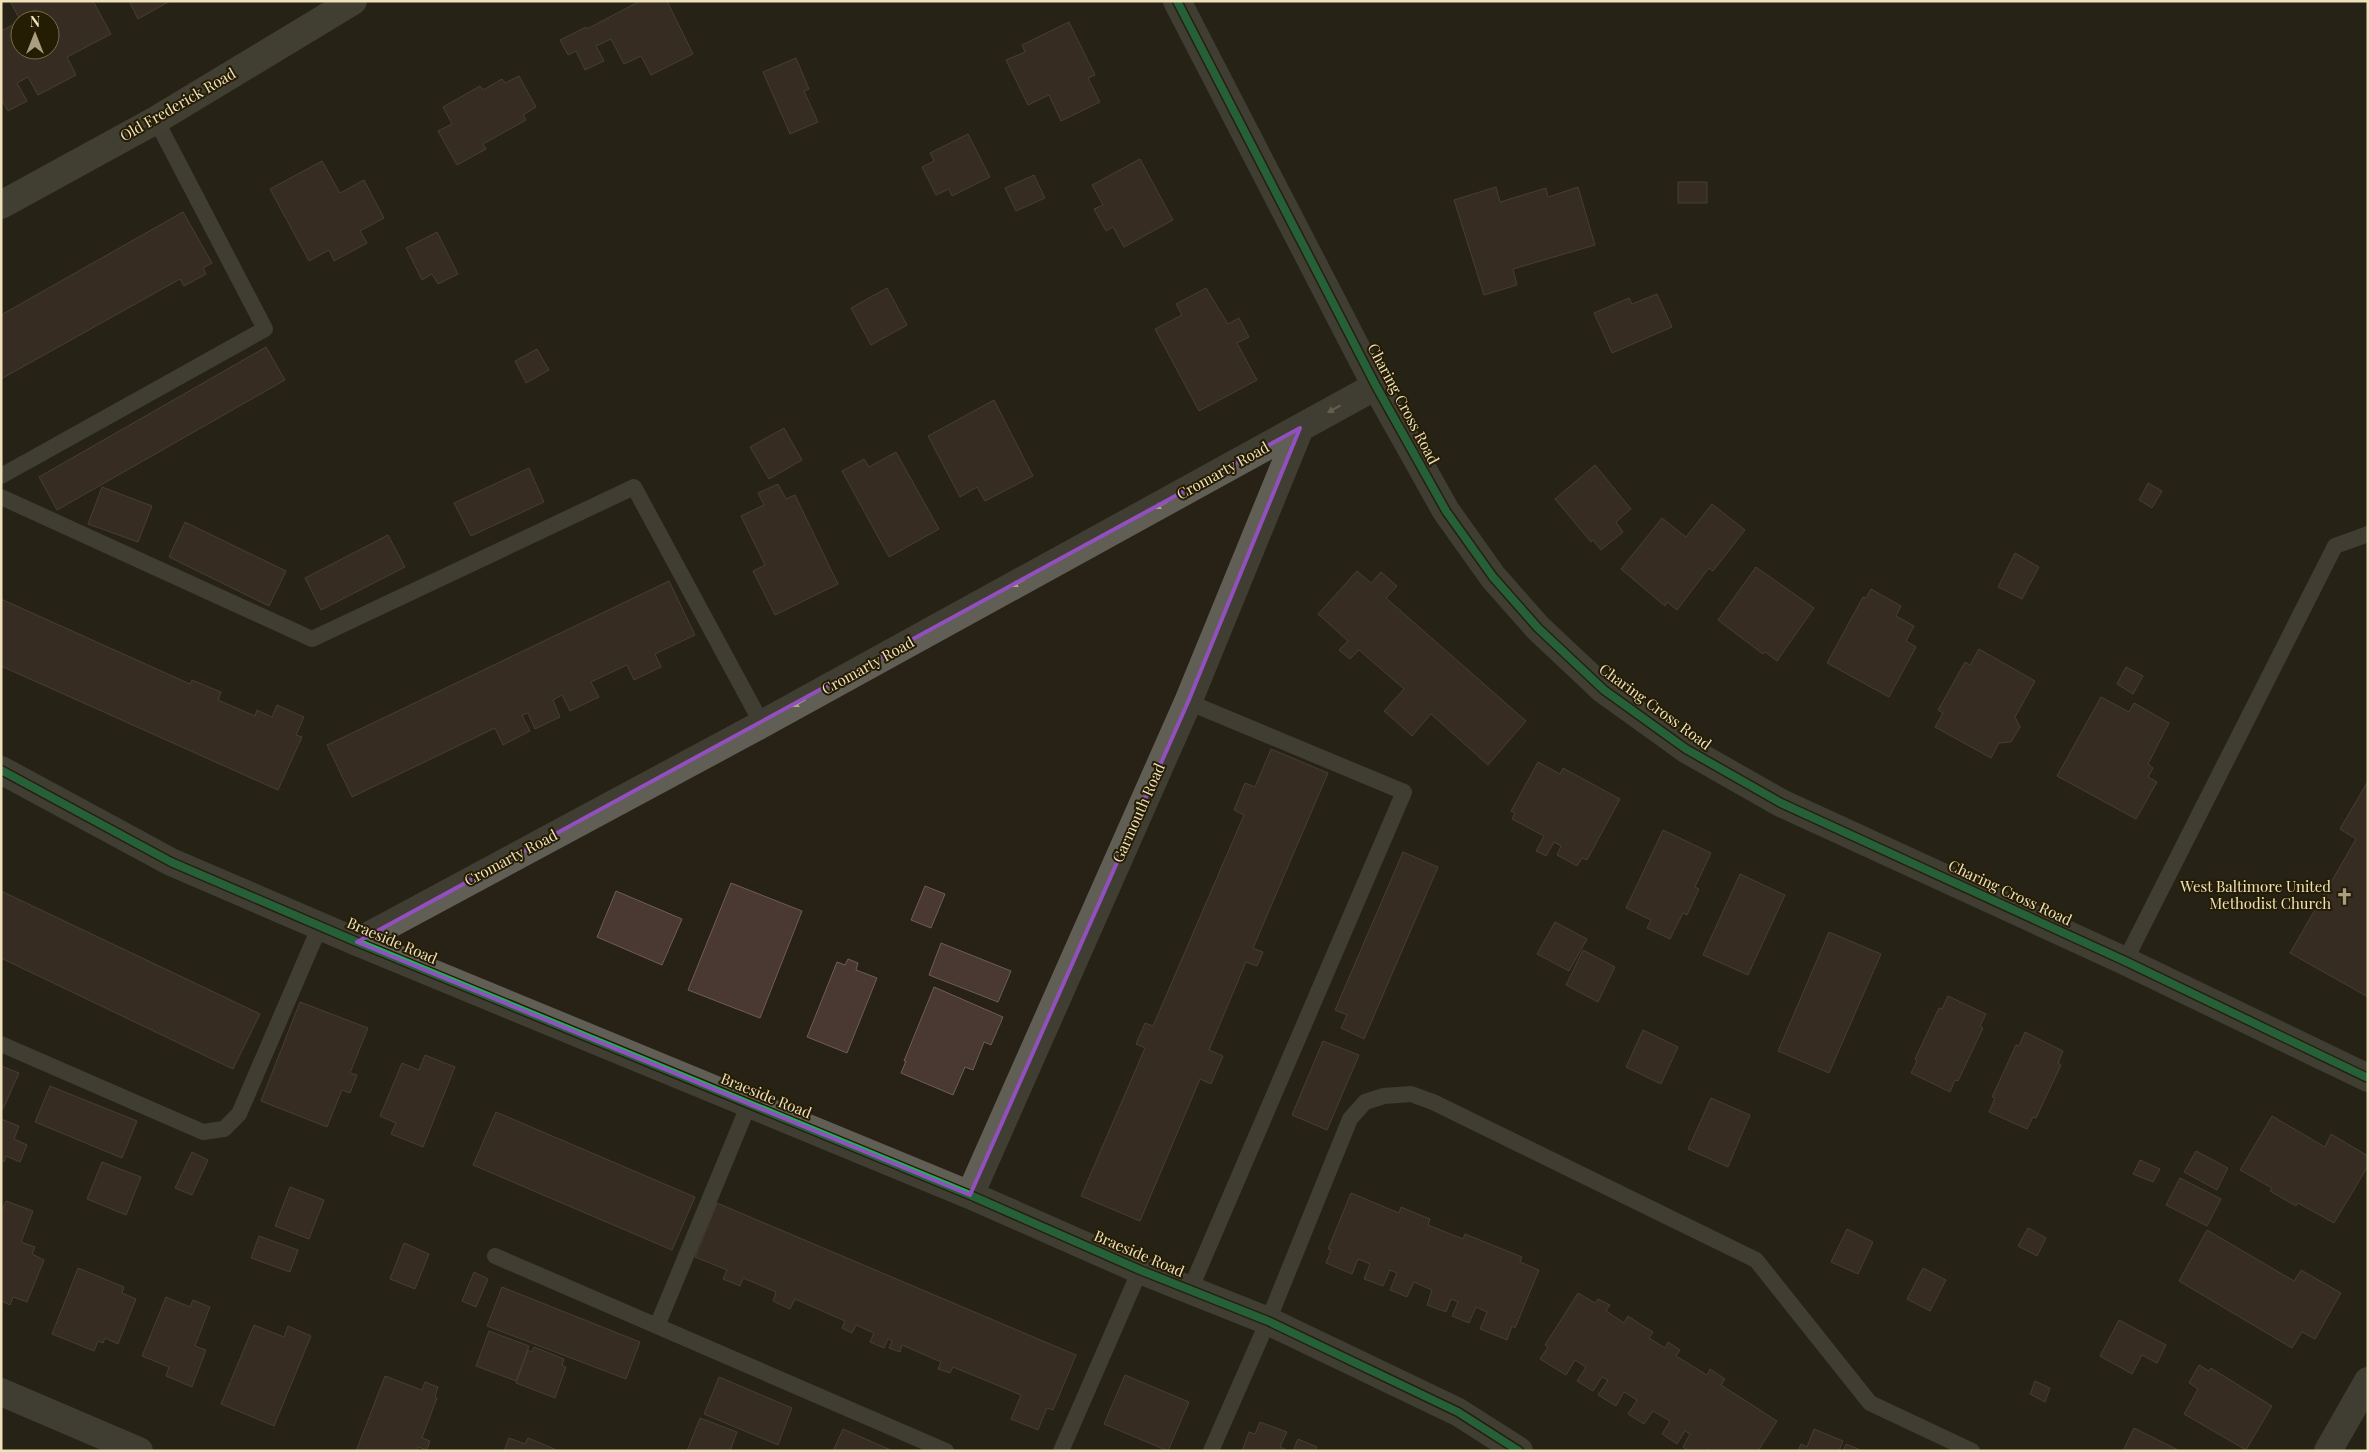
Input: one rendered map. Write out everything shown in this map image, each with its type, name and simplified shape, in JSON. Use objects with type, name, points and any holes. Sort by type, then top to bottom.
[{"type":"street","name":"Old Frederick Road","points":[[1,205],[156,120],[353,1]]},
{"type":"street","name":"Charing Cross Road","points":[[1177,1],[1376,386],[1446,512],[1494,577],[1538,628],[1604,690],[1686,750],[1781,803],[2125,961],[2368,1078]]},
{"type":"street","name":"Cromarty Road","points":[[357,942],[762,724],[1376,386]]},
{"type":"street","name":"Garmouth Road","points":[[970,1195],[1188,702],[1300,428]]},
{"type":"street","name":"Braeside Road","points":[[1,770],[171,862],[357,942],[970,1195],[1140,1270],[1268,1321],[1458,1412],[1519,1451]]},
{"type":"street","points":[[2328,1451],[2368,1381]]},
{"type":"street","points":[[1,1392],[139,1451]]},
{"type":"lane","points":[[1,476],[265,329],[156,120]]},
{"type":"lane","points":[[1,497],[312,639],[634,487],[762,724]]},
{"type":"lane","points":[[2125,961],[2334,546],[2368,534]]},
{"type":"lane","points":[[1188,702],[1404,792],[1190,1290]]},
{"type":"lane","points":[[1,1044],[203,1132],[224,1129],[239,1114],[320,926]]},
{"type":"lane","points":[[1211,1451],[1268,1321],[1350,1118],[1366,1102],[1384,1096],[1412,1094],[1433,1102],[1756,1260],[1870,1403],[1972,1451]]},
{"type":"lane","points":[[657,1326],[749,1104]]},
{"type":"lane","points":[[495,1256],[946,1451]]},
{"type":"lane","points":[[1061,1451],[1140,1270]]},
{"type":"highlighted area","points":[[1300,428],[1188,702],[970,1195],[357,942]]},
{"type":"building","points":[[10,1],[93,1],[111,34],[67,57],[76,75],[38,95],[28,77],[17,83],[27,101],[8,111],[1,99],[1,31],[10,26],[10,60],[60,60],[60,10],[15,10]]},
{"type":"building","points":[[129,1],[170,1],[138,19]]},
{"type":"building","points":[[640,1],[667,1],[693,54],[651,75],[641,56],[624,64],[611,39],[596,46],[604,61],[585,70],[576,51],[568,55],[560,40],[586,27],[587,29]]},
{"type":"building","points":[[1069,22],[1095,75],[1088,78],[1100,102],[1061,121],[1049,95],[1028,105],[1006,60],[1025,52],[1022,45]]},
{"type":"building","points":[[796,58],[809,89],[804,91],[818,122],[790,134],[763,72]]},
{"type":"building","points":[[519,76],[536,107],[523,115],[526,120],[483,144],[486,149],[457,165],[438,131],[452,124],[443,107],[480,86],[483,90],[502,79],[505,83]]},
{"type":"building","points":[[968,134],[990,177],[952,196],[949,189],[936,195],[922,167],[934,161],[930,153]]},
{"type":"building","points":[[1140,159],[1173,220],[1124,247],[1113,227],[1106,231],[1094,209],[1103,205],[1092,185]]},
{"type":"building","points":[[322,161],[340,193],[364,180],[384,218],[360,231],[367,243],[334,261],[329,250],[309,261],[270,189]]},
{"type":"building","points":[[1034,175],[1045,198],[1016,211],[1005,188]]},
{"type":"building","points":[[1678,182],[1707,182],[1707,203],[1678,203]]},
{"type":"building","points":[[1496,187],[1500,202],[1546,188],[1548,197],[1578,187],[1595,245],[1513,269],[1517,285],[1484,295],[1454,200]]},
{"type":"building","points":[[183,212],[212,263],[203,268],[206,274],[184,286],[180,279],[1,379],[1,315]]},
{"type":"building","points":[[437,232],[458,274],[438,284],[432,274],[422,280],[406,248]]},
{"type":"building","points":[[887,288],[907,325],[871,345],[851,308]]},
{"type":"building","points":[[1206,288],[1228,324],[1239,318],[1249,337],[1237,343],[1257,380],[1199,411],[1155,329],[1182,315],[1176,304]]},
{"type":"building","points":[[1657,294],[1672,327],[1612,353],[1594,313],[1629,298],[1632,304]]},
{"type":"building","points":[[266,347],[285,380],[57,510],[39,477]]},
{"type":"building","points":[[537,349],[549,370],[526,383],[515,361]]},
{"type":"building","points":[[994,400],[1033,476],[985,501],[977,487],[960,497],[928,436]]},
{"type":"building","points":[[784,428],[802,460],[769,479],[750,447]]},
{"type":"building","points":[[896,452],[939,529],[889,557],[842,471],[864,459],[869,467]]},
{"type":"building","points":[[1595,465],[1631,509],[1616,522],[1623,532],[1601,550],[1593,540],[1591,542],[1555,499]]},
{"type":"building","points":[[529,468],[544,502],[471,536],[454,503]]},
{"type":"building","points":[[2148,483],[2162,491],[2152,508],[2139,500]]},
{"type":"building","points":[[778,484],[786,499],[795,495],[838,584],[775,615],[753,571],[765,565],[741,516],[764,505],[758,493]]},
{"type":"building","points":[[102,487],[152,506],[138,542],[88,524]]},
{"type":"building","points":[[1712,504],[1745,530],[1713,571],[1709,568],[1677,610],[1667,602],[1665,606],[1621,569],[1662,518],[1686,537]]},
{"type":"building","points":[[185,522],[286,571],[269,606],[169,557]]},
{"type":"building","points":[[388,535],[405,567],[321,610],[305,578]]},
{"type":"building","points":[[2015,553],[2039,567],[2022,599],[1998,587]]},
{"type":"building","points":[[1756,567],[1814,608],[1777,661],[1765,652],[1763,654],[1718,620]]},
{"type":"building","points":[[1357,571],[1371,583],[1381,572],[1397,586],[1386,598],[1526,721],[1488,765],[1431,714],[1412,736],[1384,711],[1404,689],[1359,650],[1350,659],[1339,650],[1348,641],[1318,614]]},
{"type":"building","points":[[669,581],[695,635],[655,654],[661,667],[634,680],[627,665],[591,682],[599,697],[570,711],[562,695],[553,700],[560,717],[535,729],[528,713],[522,715],[530,731],[503,745],[495,728],[352,797],[327,745]]},
{"type":"building","points":[[1871,589],[1901,606],[1896,616],[1914,626],[1906,641],[1916,647],[1889,697],[1827,663],[1863,597],[1866,598]]},
{"type":"building","points":[[1,599],[190,684],[192,680],[221,692],[218,700],[255,716],[257,710],[272,717],[277,705],[304,717],[296,735],[302,737],[278,790],[1,666]]},
{"type":"building","points":[[1979,649],[2035,681],[2015,717],[2020,727],[2011,742],[1999,743],[1991,758],[1935,727],[1943,713],[1938,710],[1965,662],[1970,665]]},
{"type":"building","points":[[2126,667],[2143,676],[2133,694],[2117,684]]},
{"type":"building","points":[[2101,697],[2129,712],[2134,703],[2169,723],[2148,764],[2153,768],[2148,777],[2157,782],[2136,819],[2057,776]]},
{"type":"building","points":[[1271,749],[1328,773],[1253,948],[1263,952],[1257,966],[1246,962],[1209,1050],[1223,1056],[1211,1084],[1200,1079],[1140,1221],[1081,1196],[1145,1048],[1136,1044],[1145,1023],[1153,1026],[1244,815],[1234,810],[1245,783],[1255,787]]},
{"type":"building","points":[[1538,762],[1560,774],[1563,768],[1620,799],[1587,860],[1582,858],[1577,866],[1557,855],[1561,846],[1554,842],[1546,856],[1536,851],[1544,836],[1512,819],[1515,813],[1511,811]]},
{"type":"building","name":"West Baltimore United Methodist Church","points":[[2368,781],[2368,997],[2290,953],[2356,839],[2340,829]]},
{"type":"building","points":[[1663,830],[1711,853],[1695,887],[1699,889],[1687,915],[1683,913],[1670,939],[1647,928],[1651,920],[1626,908]]},
{"type":"building","points":[[1403,852],[1438,867],[1364,1039],[1341,1028],[1347,1015],[1335,1010]]},
{"type":"building","points":[[1740,874],[1785,895],[1748,975],[1703,955]]},
{"type":"building","points":[[731,883],[802,911],[760,1018],[688,990]]},
{"type":"building","points":[[925,886],[945,894],[931,928],[911,920]]},
{"type":"building","points":[[1,891],[260,1014],[233,1069],[1,958]]},
{"type":"building","points":[[616,891],[682,919],[662,965],[597,937]]},
{"type":"building","points":[[1555,922],[1587,939],[1569,971],[1537,954]]},
{"type":"building","points":[[1829,932],[1881,954],[1829,1073],[1778,1051]]},
{"type":"building","points":[[941,943],[1011,971],[998,1002],[929,975]]},
{"type":"building","points":[[1583,950],[1615,967],[1598,1002],[1566,985]]},
{"type":"building","points":[[848,959],[858,963],[856,970],[877,978],[847,1053],[807,1037],[837,962],[845,965]]},
{"type":"building","points":[[934,987],[1003,1017],[991,1045],[984,1042],[973,1070],[965,1067],[953,1095],[901,1073]]},
{"type":"building","points":[[1948,996],[1986,1014],[1980,1026],[1983,1028],[1958,1081],[1955,1080],[1950,1092],[1911,1073],[1917,1061],[1915,1059],[1939,1008],[1942,1009]]},
{"type":"building","points":[[300,1002],[368,1028],[350,1073],[357,1075],[350,1093],[342,1090],[327,1127],[261,1101]]},
{"type":"building","points":[[1643,1030],[1678,1047],[1661,1084],[1626,1067]]},
{"type":"building","points":[[2025,1032],[2063,1051],[2058,1063],[2061,1065],[2036,1118],[2033,1117],[2027,1129],[1989,1112],[1995,1098],[1992,1097],[2016,1045],[2019,1046]]},
{"type":"building","points":[[1323,1041],[1359,1055],[1327,1130],[1292,1115]]},
{"type":"building","points":[[425,1055],[455,1067],[423,1147],[391,1134],[396,1123],[380,1116],[402,1063],[419,1070]]},
{"type":"building","points":[[1,1066],[19,1073],[3,1109],[1,1108]]},
{"type":"building","points":[[50,1086],[137,1121],[122,1158],[35,1122]]},
{"type":"building","points":[[1711,1098],[1750,1115],[1728,1167],[1688,1149]]},
{"type":"building","points":[[496,1112],[695,1197],[672,1250],[473,1165]]},
{"type":"building","points":[[2272,1116],[2325,1147],[2331,1134],[2368,1156],[2368,1166],[2334,1223],[2298,1203],[2296,1206],[2270,1191],[2272,1188],[2240,1170]]},
{"type":"building","points":[[1,1119],[19,1126],[14,1139],[27,1145],[20,1162],[6,1156],[4,1162],[1,1160]]},
{"type":"building","points":[[2196,1151],[2228,1168],[2217,1190],[2184,1172]]},
{"type":"building","points":[[192,1152],[208,1160],[192,1195],[175,1188]]},
{"type":"building","points":[[2140,1160],[2160,1169],[2153,1182],[2133,1174]]},
{"type":"building","points":[[102,1162],[141,1177],[126,1215],[87,1199]]},
{"type":"building","points":[[2180,1178],[2221,1199],[2207,1226],[2166,1205]]},
{"type":"building","points":[[290,1187],[324,1200],[309,1239],[275,1226]]},
{"type":"building","points":[[1351,1193],[1399,1213],[1401,1207],[1430,1219],[1428,1225],[1463,1239],[1465,1234],[1522,1257],[1520,1262],[1539,1270],[1515,1328],[1512,1326],[1507,1340],[1480,1329],[1487,1312],[1476,1307],[1469,1323],[1452,1316],[1458,1302],[1451,1299],[1446,1312],[1427,1305],[1432,1290],[1414,1282],[1407,1297],[1390,1290],[1397,1273],[1390,1270],[1383,1286],[1364,1279],[1370,1264],[1358,1259],[1352,1274],[1326,1263],[1331,1250],[1328,1249]]},
{"type":"building","points":[[6,1201],[33,1211],[21,1242],[35,1247],[32,1254],[44,1260],[27,1302],[13,1297],[10,1305],[1,1301],[1,1213]]},
{"type":"building","points":[[717,1203],[1076,1355],[1053,1410],[1047,1408],[1038,1430],[1011,1419],[1021,1395],[953,1367],[950,1373],[938,1369],[941,1362],[902,1345],[900,1352],[889,1348],[892,1341],[888,1339],[884,1348],[870,1342],[874,1333],[856,1325],[852,1333],[842,1328],[845,1321],[795,1299],[790,1309],[773,1301],[776,1292],[743,1278],[740,1286],[723,1279],[727,1270],[695,1257]]},
{"type":"building","points":[[2028,1228],[2046,1238],[2037,1256],[2018,1246]]},
{"type":"building","points":[[1847,1229],[1873,1242],[1858,1274],[1831,1262]]},
{"type":"building","points":[[2207,1230],[2294,1281],[2301,1270],[2341,1293],[2315,1339],[2302,1332],[2292,1348],[2179,1281]]},
{"type":"building","points":[[259,1236],[298,1250],[290,1272],[251,1258]]},
{"type":"building","points":[[404,1243],[429,1254],[415,1289],[390,1279]]},
{"type":"building","points":[[78,1268],[124,1287],[122,1293],[136,1299],[118,1344],[105,1338],[103,1343],[98,1341],[94,1351],[52,1334]]},
{"type":"building","points":[[1923,1268],[1946,1280],[1930,1311],[1907,1299]]},
{"type":"building","points":[[474,1272],[488,1279],[476,1307],[462,1301]]},
{"type":"building","points":[[502,1287],[640,1342],[626,1379],[487,1326]]},
{"type":"building","points":[[1578,1293],[1595,1303],[1598,1299],[1610,1305],[1606,1311],[1624,1323],[1628,1316],[1653,1332],[1649,1338],[1665,1348],[1668,1342],[1680,1350],[1676,1356],[1707,1375],[1710,1369],[1725,1379],[1721,1385],[1777,1421],[1758,1451],[1712,1451],[1708,1449],[1707,1451],[1688,1451],[1683,1447],[1690,1434],[1685,1431],[1677,1444],[1662,1434],[1670,1421],[1653,1411],[1644,1424],[1628,1414],[1637,1400],[1624,1392],[1616,1406],[1598,1395],[1608,1380],[1602,1377],[1593,1391],[1577,1381],[1586,1367],[1575,1360],[1566,1375],[1540,1359],[1548,1347],[1545,1345]]},
{"type":"building","points":[[166,1297],[190,1307],[193,1300],[210,1307],[195,1346],[206,1350],[192,1387],[166,1376],[169,1367],[142,1356]]},
{"type":"building","points":[[2119,1320],[2166,1345],[2157,1363],[2142,1355],[2132,1374],[2100,1356]]},
{"type":"building","points":[[254,1325],[284,1337],[288,1326],[311,1336],[274,1426],[221,1404]]},
{"type":"building","points":[[489,1331],[529,1346],[516,1381],[476,1366]]},
{"type":"building","points":[[534,1347],[564,1359],[562,1365],[566,1367],[555,1398],[516,1383],[528,1350],[532,1352]]},
{"type":"building","points":[[2199,1365],[2209,1371],[2211,1368],[2272,1406],[2246,1450],[2184,1414],[2198,1389],[2189,1383]]},
{"type":"building","points":[[1125,1375],[1189,1402],[1168,1451],[1104,1424]]},
{"type":"building","points":[[385,1376],[422,1390],[425,1382],[438,1387],[435,1396],[437,1398],[422,1438],[430,1441],[427,1450],[418,1447],[417,1451],[356,1451]]},
{"type":"building","points":[[719,1377],[792,1408],[778,1445],[704,1414]]},
{"type":"building","points":[[2035,1381],[2050,1388],[2045,1402],[2030,1394]]},
{"type":"building","points":[[700,1418],[737,1432],[730,1451],[687,1451]]},
{"type":"building","points":[[1260,1422],[1287,1432],[1280,1447],[1288,1451],[1242,1451],[1249,1432],[1255,1434]]},
{"type":"building","points":[[2134,1428],[2180,1451],[2123,1451]]},
{"type":"building","points":[[843,1429],[893,1451],[833,1451]]},
{"type":"building","points":[[1814,1429],[1843,1441],[1839,1451],[1798,1451],[1801,1444],[1807,1447]]},
{"type":"building","points":[[509,1438],[525,1444],[528,1438],[559,1451],[504,1451]]},
{"type":"building","points":[[1298,1439],[1317,1447],[1315,1451],[1293,1451]]},
{"type":"building","points":[[1846,1444],[1863,1451],[1843,1451]]},
{"type":"cycle path","points":[[1177,1],[1376,386],[1446,511],[1493,577],[1538,628],[1604,690],[1686,749],[1781,803],[2125,961],[2368,1078]]},
{"type":"cycle path","points":[[1,770],[171,862],[357,942],[970,1195],[1140,1270],[1268,1321],[1458,1412],[1519,1451]]},
{"type":"place","name":"West Baltimore United Methodist Church","points":[[2345,896]]}]
